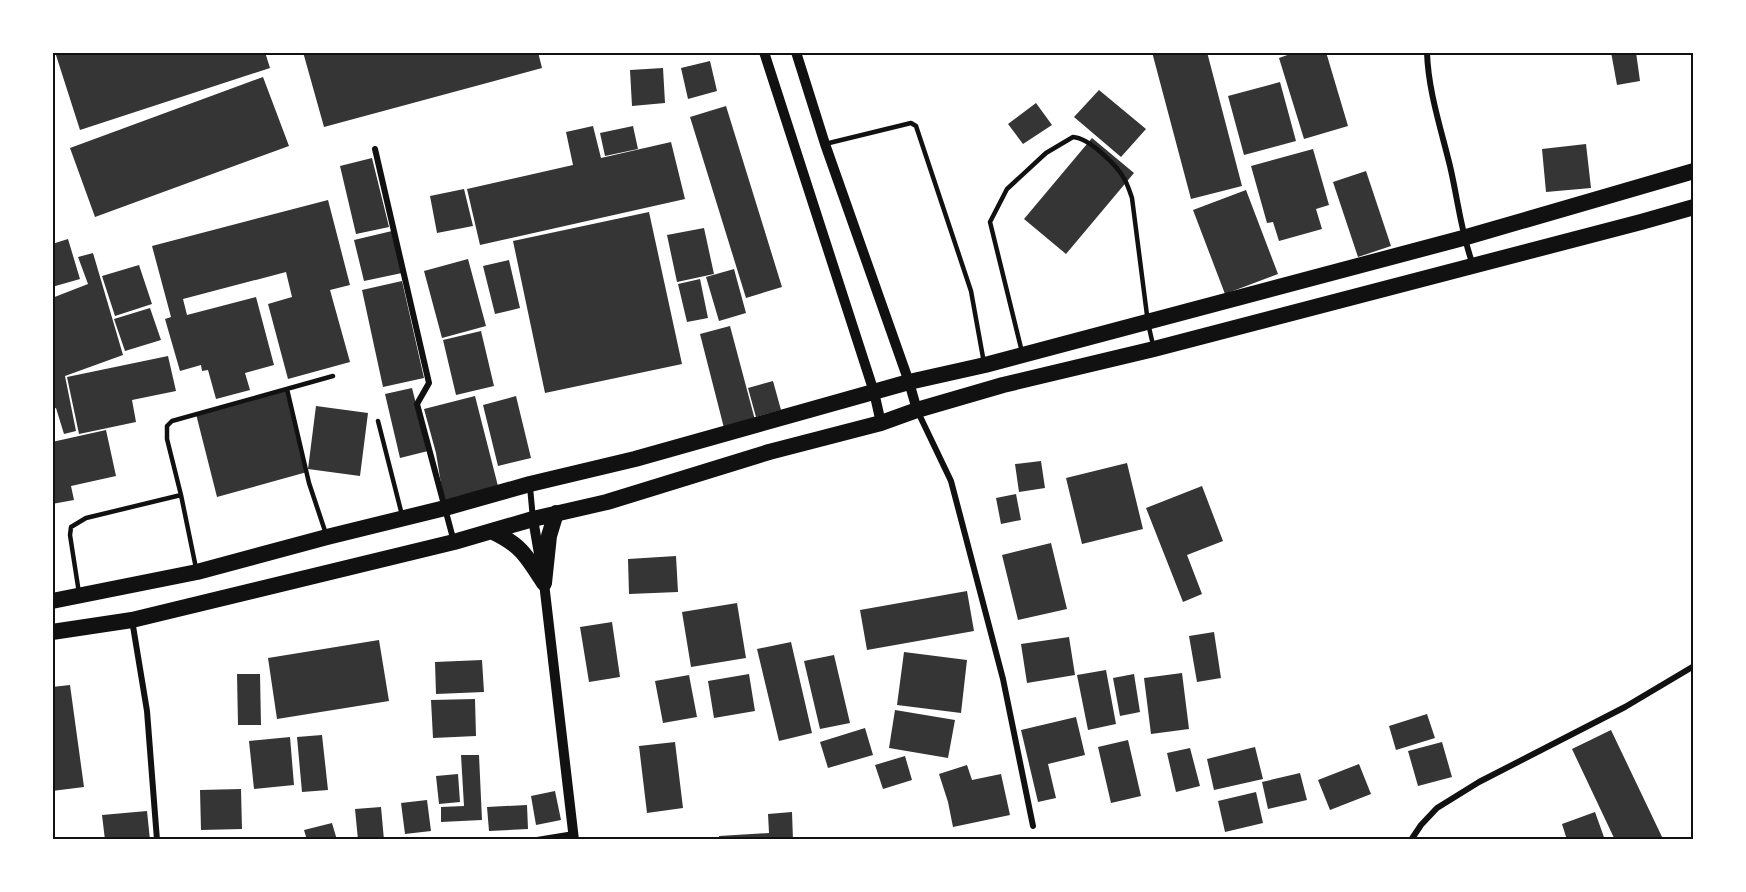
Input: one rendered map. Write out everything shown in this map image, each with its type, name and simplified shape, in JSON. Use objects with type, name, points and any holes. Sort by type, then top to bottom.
[{"type":"highway","points":[[52,601],[196,572],[530,484],[635,459],[909,382],[1148,323],[1463,238],[1694,171]]},
{"type":"highway","points":[[52,632],[132,620],[454,542],[533,519],[607,502],[769,452],[881,423],[1003,385],[1154,349],[1473,267],[1694,207]]},
{"type":"highway","points":[[544,583],[549,536],[556,513]]},
{"type":"highway","points":[[491,531],[509,539],[524,551],[544,583]]},
{"type":"street","points":[[764,52],[874,392],[881,423]]},
{"type":"street","points":[[796,52],[825,144],[917,410],[951,481],[1003,679],[1034,826]]},
{"type":"street","points":[[1427,52],[1430,80],[1459,207],[1463,238],[1473,267]]},
{"type":"street","points":[[375,149],[429,383],[417,404],[454,542]]},
{"type":"street","points":[[530,484],[574,837],[537,840]]},
{"type":"street","points":[[132,620],[147,711],[157,840]]},
{"type":"street","points":[[1411,840],[1437,808],[1479,782],[1625,707],[1694,666]]},
{"type":"lane","points":[[825,144],[911,123],[916,126],[971,291],[985,365]]},
{"type":"lane","points":[[1023,354],[990,222],[1007,189],[1046,153],[1073,137],[1085,140],[1118,170],[1126,181],[1132,198],[1148,323],[1154,349]]},
{"type":"lane","points":[[196,572],[166,426],[172,421],[333,376]]},
{"type":"lane","points":[[287,389],[309,483],[327,537]]},
{"type":"lane","points":[[378,421],[403,518]]},
{"type":"lane","points":[[80,596],[70,535],[71,527],[86,518],[180,495]]},
{"type":"building","points":[[55,52],[265,52],[270,68],[80,130]]},
{"type":"building","points":[[303,52],[538,52],[542,68],[324,127]]},
{"type":"building","points":[[1152,52],[1207,52],[1242,186],[1191,199]]},
{"type":"building","points":[[1296,52],[1326,52],[1348,126],[1304,139],[1279,58]]},
{"type":"building","points":[[1611,52],[1636,52],[1640,81],[1617,85]]},
{"type":"building","points":[[710,61],[717,91],[688,99],[681,68]]},
{"type":"building","points":[[663,68],[665,103],[632,106],[630,70]]},
{"type":"building","points":[[263,77],[289,146],[95,217],[70,148]]},
{"type":"building","points":[[1280,82],[1296,141],[1244,155],[1228,96]]},
{"type":"building","points":[[1099,90],[1146,129],[1121,157],[1074,117]]},
{"type":"building","points":[[1036,103],[1052,125],[1023,144],[1008,124]]},
{"type":"building","points":[[726,106],[782,287],[746,298],[690,117]]},
{"type":"building","points":[[593,126],[601,158],[671,142],[685,199],[480,245],[467,189],[573,165],[566,132]]},
{"type":"building","points":[[633,126],[638,149],[605,156],[600,133]]},
{"type":"building","points":[[1092,138],[1134,173],[1066,254],[1024,219]]},
{"type":"building","points":[[1586,144],[1591,188],[1546,192],[1542,149]]},
{"type":"building","points":[[1313,149],[1329,205],[1316,209],[1322,229],[1279,241],[1273,222],[1267,223],[1251,166]]},
{"type":"building","points":[[372,158],[389,227],[356,234],[340,166]]},
{"type":"building","points":[[1366,171],[1391,246],[1358,257],[1333,182]]},
{"type":"building","points":[[464,189],[473,226],[437,233],[430,196]]},
{"type":"building","points":[[1246,190],[1278,274],[1225,294],[1193,210]]},
{"type":"building","points":[[328,200],[350,285],[330,290],[350,362],[288,379],[268,304],[292,297],[286,272],[183,299],[187,315],[256,297],[274,365],[245,373],[250,390],[216,399],[208,370],[202,371],[201,365],[180,371],[165,319],[171,317],[152,246]]},
{"type":"building","points":[[649,212],[682,364],[545,393],[513,241]]},
{"type":"building","points":[[704,228],[714,274],[677,282],[667,235]]},
{"type":"building","points":[[392,231],[402,273],[364,281],[354,240]]},
{"type":"building","points":[[68,239],[80,279],[52,287],[52,244]]},
{"type":"building","points":[[93,253],[123,355],[65,376],[76,431],[64,434],[56,408],[52,409],[52,298],[88,284],[78,257]]},
{"type":"building","points":[[468,259],[486,326],[442,338],[424,271]]},
{"type":"building","points":[[509,260],[520,308],[495,314],[483,266]]},
{"type":"building","points":[[139,265],[152,304],[115,316],[102,276]]},
{"type":"building","points":[[734,269],[746,313],[719,321],[706,277]]},
{"type":"building","points":[[700,279],[708,318],[687,322],[678,284]]},
{"type":"building","points":[[402,281],[424,378],[383,387],[362,290]]},
{"type":"building","points":[[150,308],[161,340],[125,351],[114,319]]},
{"type":"building","points":[[730,326],[755,420],[724,428],[700,334]]},
{"type":"building","points":[[481,331],[494,386],[456,395],[443,340]]},
{"type":"building","points":[[168,356],[176,391],[132,400],[136,422],[79,434],[67,377]]},
{"type":"building","points":[[773,381],[781,410],[756,417],[748,388]]},
{"type":"building","points":[[412,388],[428,451],[400,458],[385,394]]},
{"type":"building","points":[[287,389],[307,472],[217,497],[196,414]]},
{"type":"building","points":[[475,396],[499,490],[445,508],[436,453],[424,409]]},
{"type":"building","points":[[516,396],[531,458],[498,466],[483,405]]},
{"type":"building","points":[[316,406],[368,413],[360,476],[308,469]]},
{"type":"building","points":[[106,430],[116,476],[71,486],[74,500],[52,504],[52,442]]},
{"type":"building","points":[[1041,461],[1045,488],[1019,492],[1015,464]]},
{"type":"building","points":[[1127,463],[1143,529],[1082,544],[1066,478]]},
{"type":"building","points":[[1202,486],[1223,541],[1187,555],[1202,594],[1183,602],[1146,508]]},
{"type":"building","points":[[1016,494],[1021,520],[1001,524],[996,498]]},
{"type":"building","points":[[1051,543],[1067,609],[1018,620],[1002,555]]},
{"type":"building","points":[[676,556],[678,592],[629,594],[628,559]]},
{"type":"building","points":[[967,591],[974,631],[867,650],[860,610]]},
{"type":"building","points":[[737,603],[746,658],[691,667],[682,612]]},
{"type":"building","points":[[612,622],[620,677],[589,682],[580,627]]},
{"type":"building","points":[[1214,632],[1221,678],[1197,682],[1189,636]]},
{"type":"building","points":[[1069,637],[1075,675],[1027,683],[1021,644]]},
{"type":"building","points":[[379,640],[389,701],[277,719],[268,658]]},
{"type":"building","points":[[791,642],[812,733],[779,741],[757,649]]},
{"type":"building","points":[[904,652],[967,660],[961,713],[897,705]]},
{"type":"building","points":[[834,655],[850,723],[820,729],[804,661]]},
{"type":"building","points":[[482,660],[484,692],[436,694],[435,662]]},
{"type":"building","points":[[1106,670],[1116,724],[1088,730],[1077,675]]},
{"type":"building","points":[[1182,673],[1189,729],[1151,734],[1144,678]]},
{"type":"building","points":[[237,674],[260,674],[261,725],[238,725]]},
{"type":"building","points":[[749,674],[755,711],[714,718],[708,681]]},
{"type":"building","points":[[1134,674],[1140,712],[1120,716],[1113,678]]},
{"type":"building","points":[[689,675],[697,717],[663,723],[655,681]]},
{"type":"building","points":[[70,685],[84,787],[52,791],[52,687]]},
{"type":"building","points":[[475,699],[476,736],[433,738],[431,700]]},
{"type":"building","points":[[895,710],[955,720],[948,758],[889,748]]},
{"type":"building","points":[[1427,714],[1435,738],[1396,750],[1389,726]]},
{"type":"building","points":[[1076,717],[1085,755],[1048,764],[1056,798],[1038,802],[1021,730]]},
{"type":"building","points":[[865,728],[873,755],[828,768],[820,742]]},
{"type":"building","points":[[1611,730],[1663,839],[1661,840],[1615,840],[1572,749]]},
{"type":"building","points":[[322,735],[328,790],[302,792],[297,737]]},
{"type":"building","points":[[290,737],[294,785],[254,789],[249,741]]},
{"type":"building","points":[[1128,740],[1141,796],[1111,803],[1098,747]]},
{"type":"building","points":[[675,742],[683,808],[647,813],[639,746]]},
{"type":"building","points":[[1442,742],[1452,777],[1418,786],[1408,751]]},
{"type":"building","points":[[1255,747],[1263,779],[1214,790],[1207,759]]},
{"type":"building","points":[[1190,748],[1200,786],[1176,792],[1167,753]]},
{"type":"building","points":[[461,755],[479,755],[482,820],[441,822],[441,807],[464,806]]},
{"type":"building","points":[[905,756],[912,780],[883,789],[875,765]]},
{"type":"building","points":[[1359,764],[1371,794],[1330,810],[1318,780]]},
{"type":"building","points":[[967,765],[972,780],[1001,774],[1010,815],[953,827],[939,774]]},
{"type":"building","points":[[1300,773],[1307,800],[1268,809],[1262,782]]},
{"type":"building","points":[[458,774],[460,802],[439,804],[436,776]]},
{"type":"building","points":[[241,789],[242,829],[201,830],[200,790]]},
{"type":"building","points":[[555,791],[561,820],[536,825],[531,796]]},
{"type":"building","points":[[1256,792],[1263,823],[1225,832],[1218,801]]},
{"type":"building","points":[[427,800],[431,831],[405,834],[401,803]]},
{"type":"building","points":[[527,805],[528,829],[489,831],[487,807]]},
{"type":"building","points":[[381,807],[384,840],[358,840],[355,809]]},
{"type":"building","points":[[147,811],[150,840],[105,840],[102,815]]},
{"type":"building","points":[[792,812],[793,840],[719,840],[719,836],[769,833],[768,814]]},
{"type":"building","points":[[1595,812],[1605,840],[1567,840],[1562,824]]},
{"type":"building","points":[[332,823],[337,840],[307,840],[304,830]]}]
